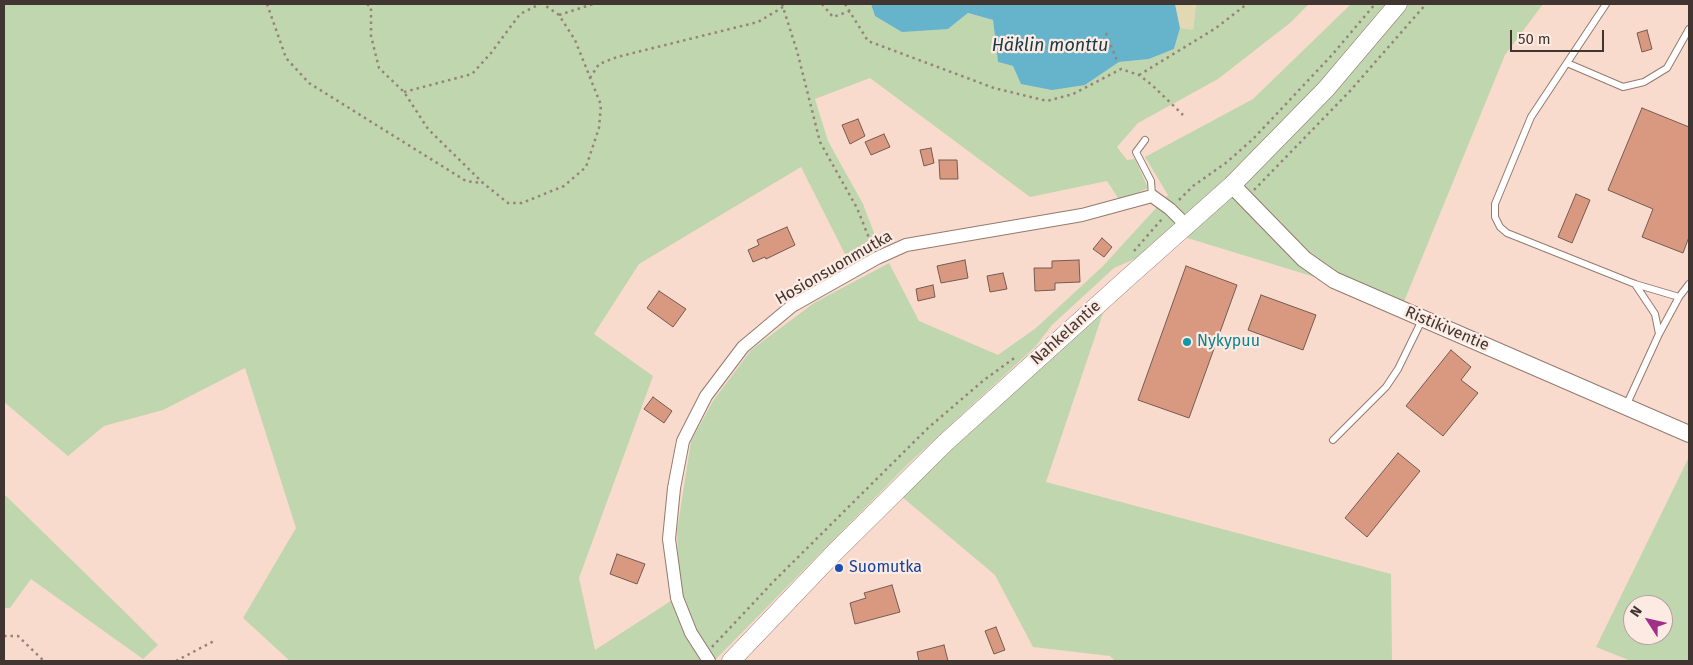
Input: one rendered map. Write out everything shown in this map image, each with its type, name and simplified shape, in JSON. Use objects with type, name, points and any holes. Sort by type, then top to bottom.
[{"type":"main road","name":"Nahkelantie","points":[[731,661],[834,552],[944,443],[1232,185],[1326,89],[1398,4]]},
{"type":"street","name":"Ristikiventie","points":[[1232,185],[1304,259],[1334,280],[1689,434]]},
{"type":"street","points":[[1152,196],[1170,209],[1186,225]]},
{"type":"street","name":"Hosionsuonmutka","points":[[707,658],[691,633],[677,598],[669,539],[674,488],[682,442],[706,396],[743,347],[792,306],[877,258],[906,245],[1082,215],[1152,196]]},
{"type":"lane","points":[[1606,4],[1531,117],[1495,204],[1496,218],[1500,227],[1507,233],[1635,284],[1679,297]]},
{"type":"lane","points":[[1567,63],[1623,86],[1644,82],[1667,68],[1689,29]]},
{"type":"lane","points":[[1145,140],[1136,152],[1151,181],[1152,196]]},
{"type":"lane","points":[[1635,284],[1655,314],[1659,334]]},
{"type":"lane","points":[[1625,407],[1659,334],[1679,297],[1689,284]]},
{"type":"lane","points":[[1333,440],[1386,387],[1398,369],[1422,319]]},
{"type":"path","points":[[267,4],[286,58],[309,83],[466,181],[483,183]]},
{"type":"path","points":[[367,4],[370,7],[371,36],[379,68],[404,92],[428,129],[483,183],[508,203],[522,203],[564,186],[586,167],[598,128],[601,105],[575,40],[559,15],[542,4],[520,14],[491,53],[472,74],[404,92]]},
{"type":"path","points":[[559,15],[594,4]]},
{"type":"path","points":[[822,4],[833,17],[850,11]]},
{"type":"path","points":[[845,4],[868,41],[994,88],[1048,101],[1073,94],[1120,69],[1139,75],[1152,85],[1182,115]]},
{"type":"path","points":[[1139,75],[1216,28],[1248,4]]},
{"type":"path","points":[[1133,252],[1170,209],[1193,186],[1227,162],[1253,139],[1332,55],[1375,4]]},
{"type":"path","points":[[1246,199],[1350,91],[1426,4]]},
{"type":"path","points":[[590,79],[599,64],[617,57],[726,28],[758,22],[783,6],[797,51],[820,142],[857,208],[877,258]]},
{"type":"path","points":[[1106,33],[1118,63]]},
{"type":"path","points":[[707,658],[795,560],[928,428],[984,380],[1021,353]]},
{"type":"path","points":[[4,636],[18,636],[44,661]]},
{"type":"path","points":[[176,661],[214,641]]},
{"type":"green space","points":[[4,4],[871,4],[875,16],[948,29],[968,13],[993,20],[998,62],[1085,85],[1119,62],[1149,59],[1174,49],[1180,28],[1193,29],[1196,4],[1309,4],[1290,23],[1218,79],[1138,123],[1117,147],[1127,160],[1135,159],[1148,188],[1120,201],[1107,181],[1030,197],[870,78],[815,99],[828,141],[863,204],[881,251],[852,268],[801,167],[639,264],[594,334],[653,376],[579,578],[595,650],[680,595],[677,531],[691,441],[713,401],[751,350],[814,303],[889,263],[919,321],[998,355],[1036,328],[1102,267],[1168,195],[1145,157],[1253,99],[1351,4],[1543,4],[1505,55],[1403,304],[1184,237],[1114,268],[1052,325],[1035,347],[907,465],[714,661],[290,661],[243,618],[296,528],[245,368],[163,410],[104,426],[68,456],[4,402]]},
{"type":"green space","points":[[1105,307],[1046,482],[1391,574],[1392,661],[1115,661],[1110,656],[1033,647],[995,575],[901,496]]},
{"type":"green space","points":[[1689,457],[1689,661],[1631,661],[1596,647]]},
{"type":"green space","points":[[4,494],[158,645],[143,659],[31,579],[10,608],[4,608]]},
{"type":"sand","points":[[1175,4],[1196,4],[1193,30],[1180,28]]},
{"type":"water","name":"Häklin monttu","points":[[871,4],[1175,4],[1180,28],[1174,49],[1149,59],[1119,62],[1085,85],[1052,90],[1021,84],[1013,66],[998,62],[993,20],[968,13],[948,29],[902,32],[875,16]]},
{"type":"building","points":[[1647,30],[1652,49],[1642,52],[1637,33]]},
{"type":"building","points":[[1642,108],[1689,127],[1689,237],[1683,253],[1642,237],[1653,209],[1608,190]]},
{"type":"building","points":[[858,119],[865,136],[850,144],[842,125]]},
{"type":"building","points":[[884,134],[890,147],[871,155],[865,142]]},
{"type":"building","points":[[931,148],[934,163],[924,166],[920,150]]},
{"type":"building","points":[[939,160],[957,160],[958,179],[940,179]]},
{"type":"building","points":[[1576,194],[1590,200],[1572,243],[1558,237]]},
{"type":"building","points":[[787,227],[795,245],[766,259],[765,257],[753,262],[748,250],[759,245],[757,240]]},
{"type":"building","points":[[1102,238],[1112,247],[1104,257],[1093,249]]},
{"type":"building","points":[[965,260],[968,278],[941,283],[937,266]]},
{"type":"building","points":[[1079,260],[1080,282],[1055,283],[1055,290],[1035,291],[1034,268],[1052,268],[1052,261]]},
{"type":"building","name":"Nykypuu","points":[[1186,266],[1237,285],[1189,418],[1138,400]]},
{"type":"building","points":[[1003,273],[1007,289],[990,292],[987,276]]},
{"type":"building","points":[[933,285],[935,297],[918,301],[916,289]]},
{"type":"building","points":[[659,291],[686,309],[673,327],[647,308]]},
{"type":"building","points":[[1261,295],[1316,315],[1303,350],[1248,330]]},
{"type":"building","points":[[1451,350],[1471,367],[1461,380],[1478,393],[1443,436],[1406,406]]},
{"type":"building","points":[[653,397],[672,411],[664,423],[644,409]]},
{"type":"building","points":[[1398,453],[1420,471],[1367,537],[1345,518]]},
{"type":"building","points":[[617,554],[645,564],[637,584],[610,574]]},
{"type":"building","points":[[892,585],[900,612],[855,624],[850,603],[866,598],[864,593]]},
{"type":"building","points":[[996,627],[1005,650],[994,654],[985,631]]},
{"type":"building","points":[[944,645],[948,661],[919,661],[917,652]]},
{"type":"place","name":"Nykypuu","points":[[1187,342]]},
{"type":"place","name":"Suomutka","points":[[839,568]]}]
